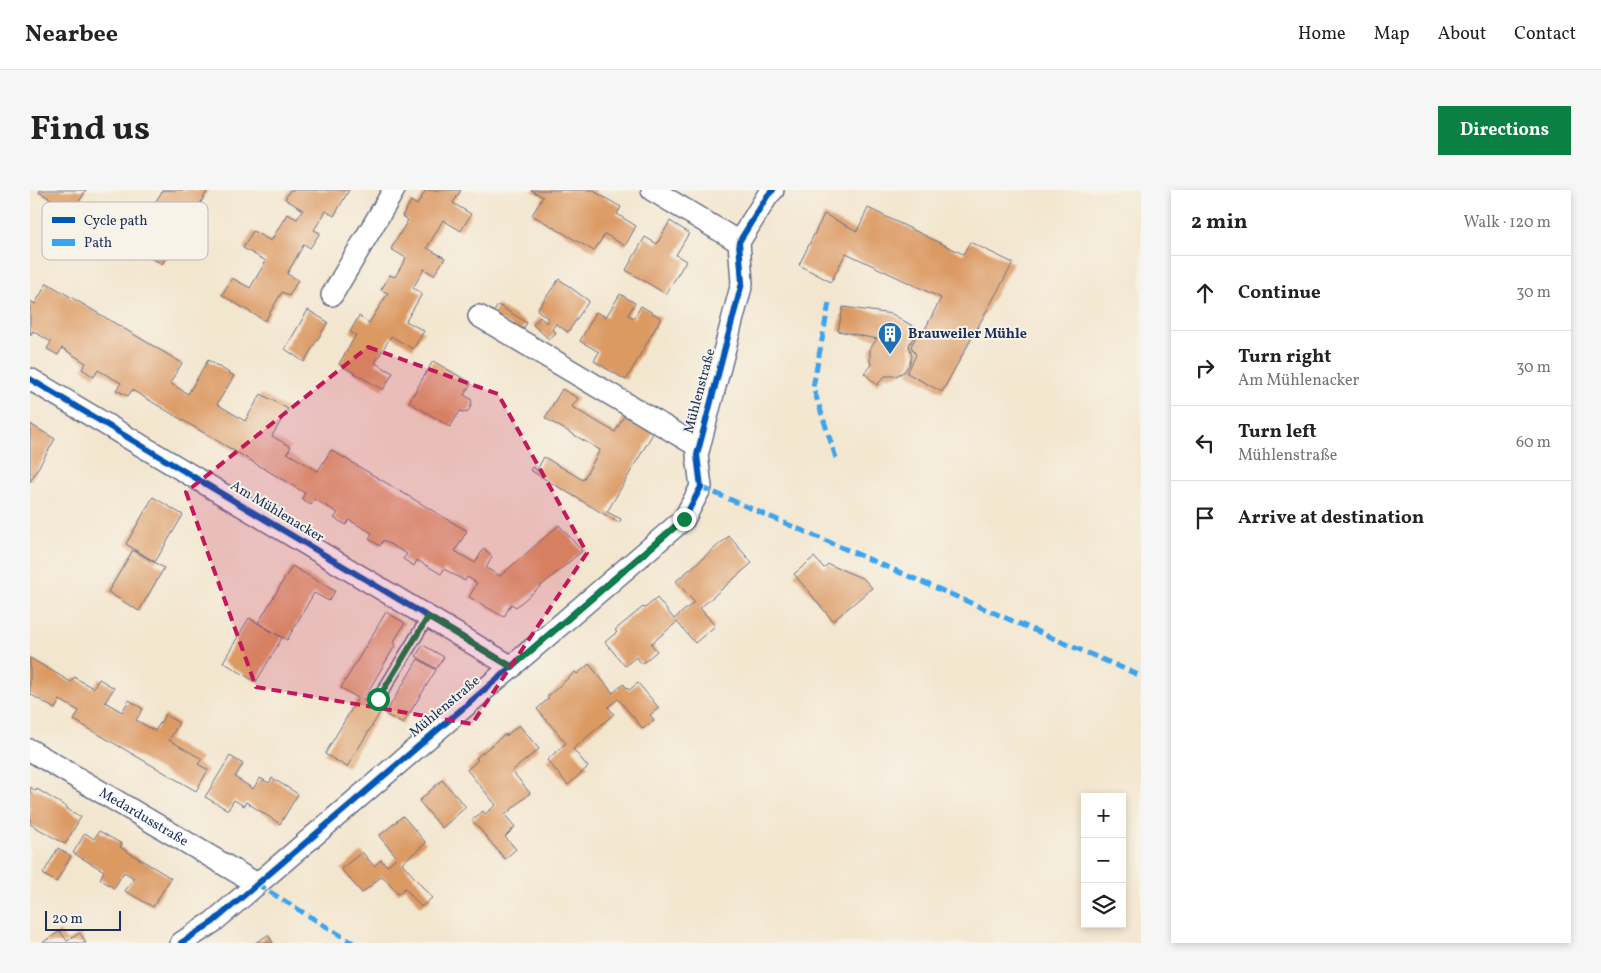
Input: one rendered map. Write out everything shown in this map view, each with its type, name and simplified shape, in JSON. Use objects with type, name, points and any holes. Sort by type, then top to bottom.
[{"type":"street","points":[[332,295],[394,190]]},
{"type":"street","points":[[652,190],[738,242],[773,190]]},
{"type":"street","name":"Mühlenstraße","points":[[181,943],[213,922],[684,519],[701,487],[697,455],[698,447],[742,283],[738,242]]},
{"type":"street","name":"Mühlenstraße","points":[[479,316],[698,447]]},
{"type":"street","name":"Am Mühlenacker","points":[[30,378],[512,667]]},
{"type":"street","name":"Medardusstraße","points":[[30,750],[257,884]]},
{"type":"lane","points":[[378,699],[428,617]]},
{"type":"highlighted area","points":[[368,347],[498,394],[587,553],[472,724],[256,687],[186,492]]},
{"type":"building","points":[[40,190],[86,190],[79,202],[56,202],[39,192]]},
{"type":"building","points":[[163,190],[208,190],[201,202],[155,202]]},
{"type":"building","points":[[290,190],[349,190],[334,216],[326,211],[314,230],[320,233],[310,248],[304,244],[287,274],[298,280],[289,296],[282,292],[265,321],[222,295],[232,278],[250,288],[266,261],[243,248],[253,231],[271,241],[287,214],[297,219],[303,210],[285,199]]},
{"type":"building","points":[[426,190],[461,190],[453,203],[471,214],[461,231],[443,220],[427,248],[445,258],[434,275],[424,269],[413,288],[422,294],[406,321],[424,331],[413,349],[391,336],[375,363],[393,373],[383,390],[339,364],[356,335],[350,332],[359,316],[369,323],[388,293],[381,290],[390,275],[395,277],[406,258],[391,249],[408,220],[402,216],[411,201],[417,205]]},
{"type":"building","points":[[531,190],[595,190],[595,192],[621,207],[617,214],[636,226],[625,246],[605,234],[594,251],[532,215],[543,197]]},
{"type":"building","points":[[868,208],[963,254],[970,242],[1013,263],[942,392],[907,373],[916,355],[911,346],[917,335],[921,337],[941,298],[846,253],[831,282],[799,265],[824,214],[857,231]]},
{"type":"building","points":[[670,221],[689,233],[676,255],[686,261],[666,294],[626,270],[645,237],[657,244]]},
{"type":"building","points":[[155,260],[164,260],[162,264]]},
{"type":"building","points":[[559,279],[589,301],[568,332],[556,324],[552,329],[556,333],[549,339],[533,325],[540,317],[546,323],[549,319],[537,310]]},
{"type":"building","points":[[47,283],[182,363],[170,383],[188,394],[208,360],[234,376],[217,404],[245,421],[261,394],[288,409],[272,436],[291,447],[287,453],[318,471],[331,450],[467,531],[455,551],[475,563],[484,548],[492,557],[486,568],[500,576],[559,525],[582,551],[516,607],[511,604],[504,617],[469,597],[477,583],[467,577],[465,581],[444,569],[441,574],[417,560],[414,566],[403,559],[407,554],[383,540],[380,546],[369,539],[372,533],[349,520],[346,525],[334,518],[338,513],[314,499],[311,505],[302,499],[305,493],[132,390],[128,396],[116,390],[121,383],[98,370],[94,377],[82,369],[86,363],[62,348],[58,355],[47,349],[51,342],[33,331],[30,336],[30,301],[35,304]]},
{"type":"building","points":[[620,294],[635,303],[628,315],[634,318],[641,306],[661,318],[626,380],[594,361],[599,352],[580,341],[596,312],[606,317]]},
{"type":"building","points":[[498,305],[527,323],[521,332],[492,315]]},
{"type":"building","points":[[843,307],[892,314],[918,329],[909,345],[912,356],[905,371],[896,376],[885,376],[877,385],[864,373],[871,365],[870,350],[877,339],[838,331]]},
{"type":"building","points":[[308,310],[328,322],[304,362],[285,349]]},
{"type":"building","points":[[433,361],[471,383],[464,395],[471,399],[472,404],[468,411],[460,411],[450,427],[409,402]]},
{"type":"building","points":[[562,389],[578,398],[572,407],[615,432],[626,413],[655,430],[607,512],[621,519],[619,523],[530,470],[532,467],[537,470],[544,457],[583,480],[600,450],[545,418]]},
{"type":"building","points":[[30,424],[55,439],[30,482]]},
{"type":"building","points":[[153,497],[183,515],[155,562],[126,544]]},
{"type":"building","points":[[729,536],[752,563],[700,608],[715,626],[695,643],[677,622],[651,644],[657,651],[642,664],[636,657],[625,666],[605,642],[617,632],[615,630],[657,598],[674,619],[694,602],[676,581]]},
{"type":"building","points":[[133,550],[164,568],[139,611],[108,592]]},
{"type":"building","points":[[814,557],[824,568],[828,564],[864,579],[872,588],[833,621],[794,574]]},
{"type":"building","points":[[292,566],[335,591],[329,601],[314,593],[287,640],[258,623]]},
{"type":"building","points":[[386,612],[405,623],[393,643],[396,644],[363,700],[381,711],[347,767],[325,754],[358,698],[341,688]]},
{"type":"building","points":[[249,618],[282,638],[256,682],[223,662]]},
{"type":"building","points":[[423,645],[444,657],[436,669],[416,656]]},
{"type":"building","points":[[30,658],[71,682],[74,677],[93,688],[99,679],[114,688],[105,702],[122,712],[129,700],[143,709],[136,720],[155,731],[165,715],[179,723],[169,740],[202,759],[198,764],[208,770],[196,791],[74,720],[79,711],[60,700],[55,709],[30,694]]},
{"type":"building","points":[[418,659],[436,670],[403,724],[385,714]]},
{"type":"building","points":[[589,664],[613,693],[623,684],[629,690],[638,683],[659,708],[650,715],[654,720],[643,729],[618,699],[608,707],[614,714],[573,749],[588,767],[568,785],[547,760],[566,743],[537,709],[549,698],[547,697],[575,672],[577,674]]},
{"type":"building","points":[[519,725],[539,749],[512,771],[530,793],[505,815],[515,827],[505,837],[516,849],[505,859],[472,820],[483,811],[485,814],[496,805],[467,770],[478,760],[476,758]]},
{"type":"building","points":[[230,756],[243,764],[235,777],[253,789],[260,778],[269,783],[272,778],[298,794],[280,824],[246,802],[244,806],[234,800],[228,810],[205,797]]},
{"type":"building","points":[[442,780],[466,807],[442,828],[419,801]]},
{"type":"building","points":[[30,787],[36,791],[37,789],[81,817],[65,844],[30,824]]},
{"type":"building","points":[[403,816],[426,843],[402,863],[432,898],[421,907],[405,888],[398,894],[382,876],[362,893],[341,869],[362,852],[374,866],[381,860],[387,866],[397,857],[379,836]]},
{"type":"building","points":[[99,831],[122,844],[120,847],[171,878],[153,907],[125,891],[134,878],[124,872],[114,888],[100,879],[104,871],[73,853],[85,833],[94,839]]},
{"type":"building","points":[[58,848],[71,856],[56,882],[43,874]]},
{"type":"building","points":[[60,931],[67,941],[80,933],[86,943],[42,943]]},
{"type":"building","points":[[268,935],[273,943],[255,943]]},
{"type":"marked path","points":[[829,303],[813,387],[837,461]]},
{"type":"marked path","points":[[701,487],[1141,676]]},
{"type":"marked path","points":[[257,884],[353,943]]},
{"type":"cycle path","points":[[181,943],[213,922],[684,519],[701,487],[697,455],[742,283],[739,242],[773,190]]},
{"type":"cycle path","points":[[30,379],[512,667]]},
{"type":"place","name":"Brauweiler Mühle","points":[[890,355]]},
{"type":"route","points":[[378,699],[428,617],[512,667],[684,519]]}]
